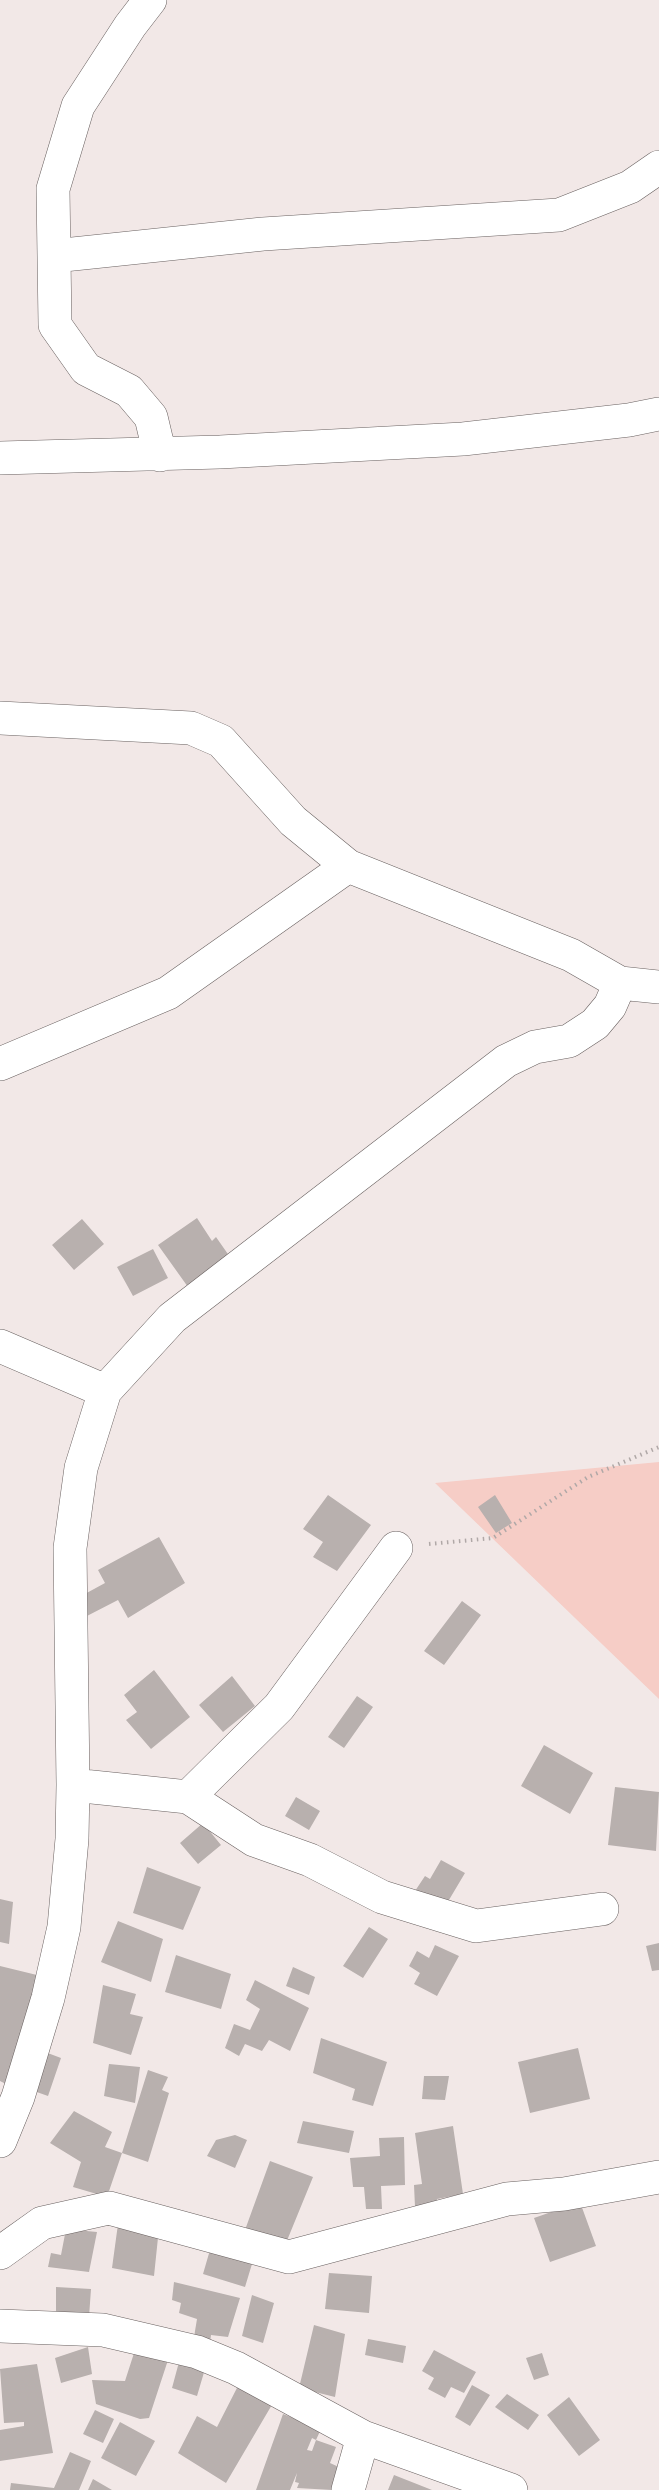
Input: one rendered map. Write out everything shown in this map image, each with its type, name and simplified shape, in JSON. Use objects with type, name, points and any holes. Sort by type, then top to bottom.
[{"type":"street","points":[[150,0],[130,26],[78,106],[53,189],[55,325],[86,369],[129,391],[152,417],[159,454]]},
{"type":"street","points":[[54,256],[263,234],[559,214],[630,187],[659,167]]},
{"type":"street","points":[[0,458],[159,454],[463,439],[629,420],[659,414]]},
{"type":"street","points":[[0,718],[191,728],[220,741],[293,821],[348,866],[571,955],[621,982],[659,987]]},
{"type":"street","points":[[0,1064],[168,993],[348,866]]},
{"type":"street","points":[[0,2141],[18,2097],[48,1998],[64,1928],[72,1839],[73,1785],[70,1548],[81,1468],[105,1391],[172,1318],[506,1061],[535,1047],[569,1041],[595,1024],[610,1006],[621,982]]},
{"type":"street","points":[[0,1346],[105,1391]]},
{"type":"street","points":[[188,1797],[279,1707],[396,1548]]},
{"type":"street","points":[[73,1785],[188,1797],[254,1840],[310,1860],[382,1897],[476,1926],[602,1909]]},
{"type":"street","points":[[0,2253],[42,2223],[109,2208],[289,2257],[507,2199],[564,2194],[659,2177]]},
{"type":"street","points":[[0,2326],[103,2330],[196,2352],[236,2368],[363,2437],[511,2490]]},
{"type":"street","points":[[348,2490],[363,2437]]},
{"type":"path","points":[[396,1548],[493,1538],[588,1477],[659,1447]]},
{"type":"shaded area","points":[[659,1462],[659,1699],[435,1483]]},
{"type":"building","points":[[197,1218],[212,1241],[216,1237],[230,1257],[188,1287],[158,1245]]},
{"type":"building","points":[[82,1219],[104,1244],[74,1270],[52,1245]]},
{"type":"building","points":[[153,1249],[168,1278],[133,1296],[117,1267]]},
{"type":"building","points":[[328,1495],[371,1525],[337,1571],[313,1557],[323,1542],[303,1529]]},
{"type":"building","points":[[495,1495],[512,1523],[496,1533],[478,1507]]},
{"type":"building","points":[[159,1537],[185,1583],[128,1618],[118,1600],[85,1617],[83,1595],[105,1583],[98,1570]]},
{"type":"building","points":[[462,1601],[481,1615],[444,1665],[424,1651]]},
{"type":"building","points":[[154,1670],[190,1717],[151,1749],[126,1720],[137,1712],[124,1695]]},
{"type":"building","points":[[232,1676],[255,1706],[223,1732],[199,1705]]},
{"type":"building","points":[[357,1696],[373,1707],[344,1748],[328,1737]]},
{"type":"building","points":[[544,1745],[593,1773],[570,1814],[521,1786]]},
{"type":"building","points":[[615,1787],[659,1792],[656,1851],[608,1845]]},
{"type":"building","points":[[296,1797],[320,1811],[309,1830],[285,1816]]},
{"type":"building","points":[[203,1823],[221,1845],[198,1864],[180,1843]]},
{"type":"building","points":[[441,1860],[465,1873],[443,1910],[415,1891],[425,1876],[430,1879]]},
{"type":"building","points":[[147,1867],[201,1887],[183,1930],[133,1913]]},
{"type":"building","points":[[0,1899],[13,1902],[9,1944],[0,1942]]},
{"type":"building","points":[[118,1921],[163,1939],[151,1982],[101,1962]]},
{"type":"building","points":[[369,1927],[388,1939],[363,1978],[343,1966]]},
{"type":"building","points":[[659,1943],[659,1970],[652,1971],[646,1946]]},
{"type":"building","points":[[435,1945],[459,1956],[437,1996],[414,1984],[420,1973],[409,1966],[417,1951],[429,1958]]},
{"type":"building","points":[[176,1955],[231,1974],[221,2009],[165,1992]]},
{"type":"building","points":[[0,1966],[41,1976],[10,2086],[0,2081]]},
{"type":"building","points":[[293,1967],[315,1977],[309,1995],[286,1986]]},
{"type":"building","points":[[255,1980],[309,2008],[290,2051],[269,2040],[262,2051],[245,2044],[239,2056],[225,2048],[234,2024],[250,2030],[260,2009],[246,2000]]},
{"type":"building","points":[[103,1985],[136,1994],[130,2014],[143,2017],[131,2055],[93,2043]]},
{"type":"building","points":[[321,2038],[387,2062],[373,2106],[352,2100],[355,2089],[313,2073]]},
{"type":"building","points":[[578,2048],[590,2099],[530,2113],[518,2062]]},
{"type":"building","points":[[45,2052],[61,2058],[48,2096],[31,2090]]},
{"type":"building","points":[[109,2064],[140,2067],[135,2103],[104,2096]]},
{"type":"building","points":[[148,2070],[168,2077],[162,2090],[169,2093],[148,2162],[122,2153]]},
{"type":"building","points":[[424,2076],[449,2076],[445,2100],[422,2099]]},
{"type":"building","points":[[74,2111],[112,2132],[105,2147],[122,2153],[107,2197],[73,2187],[81,2162],[50,2143]]},
{"type":"building","points":[[303,2121],[354,2131],[349,2153],[297,2143]]},
{"type":"building","points":[[453,2126],[463,2194],[437,2199],[437,2204],[415,2207],[414,2185],[422,2184],[415,2133]]},
{"type":"building","points":[[235,2135],[247,2140],[235,2168],[207,2156],[216,2140]]},
{"type":"building","points":[[404,2137],[405,2185],[381,2186],[382,2209],[366,2209],[364,2187],[353,2187],[350,2158],[380,2156],[379,2138]]},
{"type":"building","points":[[270,2161],[313,2177],[286,2243],[245,2230]]},
{"type":"building","points":[[580,2202],[596,2246],[550,2262],[534,2218]]},
{"type":"building","points":[[118,2224],[159,2228],[154,2276],[112,2268]]},
{"type":"building","points":[[66,2229],[97,2232],[89,2272],[48,2267],[51,2253],[61,2255]]},
{"type":"building","points":[[212,2243],[255,2254],[245,2287],[203,2274]]},
{"type":"building","points":[[329,2273],[372,2276],[369,2313],[325,2309]]},
{"type":"building","points":[[174,2282],[240,2298],[228,2337],[211,2335],[210,2343],[194,2337],[197,2319],[179,2313],[181,2303],[172,2300]]},
{"type":"building","points":[[56,2287],[91,2289],[89,2317],[56,2318]]},
{"type":"building","points":[[252,2295],[274,2303],[263,2343],[242,2336]]},
{"type":"building","points":[[314,2325],[345,2334],[335,2397],[299,2388]]},
{"type":"building","points":[[368,2339],[406,2346],[403,2363],[365,2355]]},
{"type":"building","points":[[88,2347],[92,2374],[61,2383],[55,2358]]},
{"type":"building","points":[[135,2350],[168,2360],[149,2418],[140,2419],[96,2404],[92,2380],[125,2381]]},
{"type":"building","points":[[434,2350],[476,2372],[464,2393],[451,2387],[445,2398],[428,2389],[434,2378],[422,2371]]},
{"type":"building","points":[[542,2353],[549,2375],[534,2380],[526,2358]]},
{"type":"building","points":[[179,2362],[205,2369],[197,2396],[172,2388]]},
{"type":"building","points":[[37,2364],[53,2453],[0,2461],[0,2430],[24,2426],[24,2422],[4,2423],[0,2369]]},
{"type":"building","points":[[239,2384],[273,2403],[226,2483],[178,2453],[197,2416],[217,2427]]},
{"type":"building","points":[[472,2385],[490,2395],[470,2426],[455,2417]]},
{"type":"building","points":[[507,2394],[539,2415],[528,2430],[495,2407]]},
{"type":"building","points":[[569,2397],[600,2440],[579,2456],[547,2415]]},
{"type":"building","points":[[95,2410],[114,2419],[103,2443],[83,2434]]},
{"type":"building","points":[[283,2414],[321,2429],[316,2440],[336,2447],[330,2463],[341,2468],[332,2490],[297,2488],[299,2483],[295,2482],[297,2473],[290,2490],[256,2490]],"holes":[[[312,2438],[316,2440],[312,2451],[307,2450]]]},
{"type":"building","points":[[120,2422],[155,2441],[136,2476],[101,2458]]},
{"type":"building","points":[[70,2452],[91,2461],[79,2490],[10,2490],[11,2483],[54,2488]]},
{"type":"building","points":[[394,2475],[432,2490],[388,2490]]},
{"type":"building","points":[[93,2479],[112,2490],[88,2490]]}]
